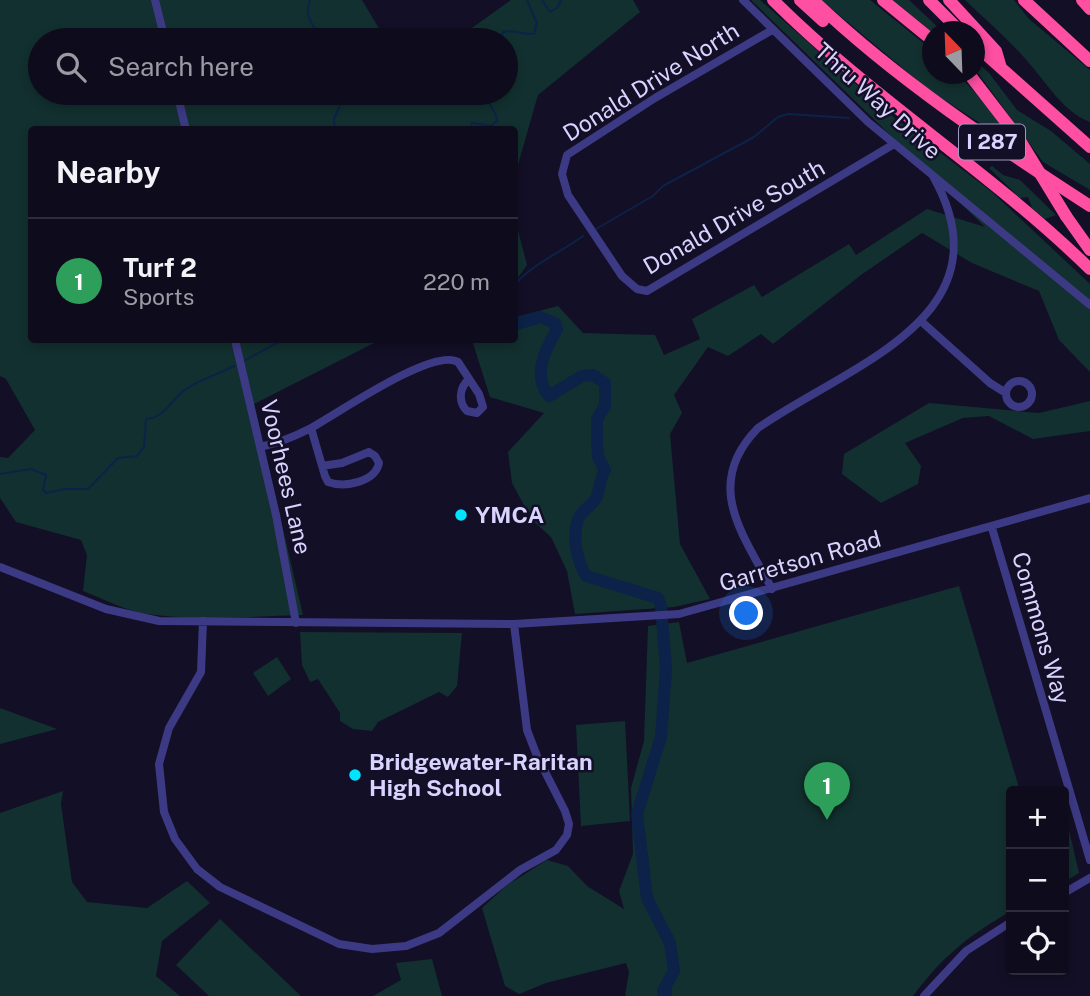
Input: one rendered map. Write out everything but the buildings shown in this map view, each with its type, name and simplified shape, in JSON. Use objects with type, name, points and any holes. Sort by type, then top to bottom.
[{"type":"highway","points":[[774,0],[823,47],[1014,199],[1090,269]]},
{"type":"highway","name":"I 287","points":[[800,0],[885,70],[897,75]]},
{"type":"highway","name":"I 287","points":[[813,0],[897,75],[968,126],[1090,206]]},
{"type":"highway","points":[[883,0],[922,31]]},
{"type":"highway","points":[[929,0],[950,21]]},
{"type":"highway","name":"I 287","points":[[949,0],[996,51],[1002,69]]},
{"type":"highway","points":[[1024,0],[1090,61]]},
{"type":"highway","points":[[1083,0],[1090,9]]},
{"type":"highway","name":"I 287","points":[[985,53],[1090,147]]},
{"type":"highway","points":[[977,84],[1019,139],[1090,250]]},
{"type":"street","points":[[155,0],[162,28]]},
{"type":"street","name":"Thru Way Drive","points":[[743,0],[894,144],[1090,305]]},
{"type":"street","name":"Donald Drive North","points":[[562,176],[570,151],[772,30]]},
{"type":"street","points":[[180,105],[185,126]]},
{"type":"street","name":"Donald Drive South","points":[[562,176],[568,195],[611,262],[637,289],[647,291],[894,144]]},
{"type":"street","points":[[772,589],[732,512],[731,475],[741,449],[758,428],[903,338],[922,322],[942,295],[953,257],[948,209],[933,176]]},
{"type":"street","points":[[922,322],[990,383],[1006,393]]},
{"type":"street","name":"Voorhees Lane","points":[[235,343],[260,447],[296,623]]},
{"type":"street","points":[[260,447],[311,428],[438,360],[455,360],[469,379]]},
{"type":"street","points":[[311,428],[322,466],[328,482],[339,484],[370,476],[379,463],[369,452],[342,463],[322,466]]},
{"type":"street","name":"Garretson Road","points":[[0,567],[127,615],[159,621],[514,624],[646,617],[679,614],[992,528],[1090,498]]},
{"type":"street","name":"Commons Way","points":[[992,528],[1090,860]]},
{"type":"street","points":[[204,621],[201,672],[169,728],[159,764],[164,812],[175,839],[197,869],[220,887],[339,944],[372,949],[406,946],[439,933],[520,870],[556,850],[565,841],[567,817],[527,730],[514,624]]},
{"type":"street","points":[[1069,889],[1090,878]]},
{"type":"street","points":[[924,996],[965,951],[1006,925]]},
{"type":"green space","points":[[0,0],[362,0],[379,28],[28,28],[28,105],[518,105],[518,28],[472,28],[511,0],[633,0],[640,12],[538,95],[518,165],[518,126],[28,126],[28,343],[374,343],[254,404],[303,615],[173,617],[136,612],[83,591],[87,555],[81,540],[16,522],[0,498],[0,457],[8,458],[35,430],[6,379],[0,376]]},
{"type":"green space","points":[[751,0],[760,0],[896,119],[992,192],[1090,284],[1090,372],[1059,340],[1039,291],[972,263],[922,233],[861,275],[773,344],[761,334],[728,356],[708,347],[674,395],[682,413],[670,434],[680,544],[710,599],[674,607],[575,614],[567,571],[551,537],[532,520],[512,483],[508,452],[544,413],[490,397],[473,343],[518,343],[518,316],[558,306],[583,333],[655,335],[664,355],[700,339],[692,319],[754,285],[762,297],[849,244],[856,255],[927,209],[985,227]]},
{"type":"green space","points":[[821,0],[870,0],[922,42],[922,84],[967,84],[992,111],[1007,133],[1003,138],[929,90]]},
{"type":"green space","points":[[893,0],[909,0],[931,21],[922,21],[922,24]]},
{"type":"green space","points":[[965,0],[1014,0],[1029,19],[1090,70],[1090,122],[1063,104],[1021,54]]},
{"type":"green space","points":[[985,69],[1017,110],[1051,131],[1090,164],[1090,190],[1043,162],[985,83]]},
{"type":"green space","points":[[992,166],[1003,175],[1020,180],[1056,215],[1045,219],[1032,208],[1028,197],[1020,198],[989,168]]},
{"type":"green space","points":[[518,230],[527,265],[518,278]]},
{"type":"green space","points":[[1090,401],[1090,431],[1033,439],[989,416],[963,418],[905,443],[921,466],[918,484],[881,503],[842,474],[844,454],[929,403],[1039,413]]},
{"type":"green space","points":[[959,586],[1019,786],[1006,786],[1006,914],[957,948],[913,996],[672,996],[672,985],[675,981],[671,962],[671,974],[661,988],[661,996],[625,996],[629,972],[626,963],[546,983],[519,994],[505,986],[482,908],[507,885],[547,860],[568,866],[587,886],[624,909],[619,891],[633,854],[631,788],[644,741],[648,626],[679,622],[687,663]]},
{"type":"green space","points":[[300,632],[462,633],[457,686],[448,697],[439,692],[378,722],[372,731],[353,729],[340,721],[340,713],[318,679],[310,682],[302,665]]},
{"type":"green space","points":[[277,657],[291,679],[268,696],[253,673]]},
{"type":"green space","points":[[0,708],[57,729],[0,744]]},
{"type":"green space","points":[[625,721],[630,821],[581,826],[576,725]]},
{"type":"green space","points":[[63,791],[61,804],[72,882],[87,902],[147,908],[187,881],[210,903],[162,941],[156,976],[180,996],[0,996],[0,813]]},
{"type":"green space","points":[[1069,830],[1079,873],[1069,879]]},
{"type":"green space","points":[[220,919],[301,996],[209,996],[176,965]]},
{"type":"green space","points":[[432,959],[442,996],[373,996],[401,980],[396,963]]},
{"type":"water","points":[[671,961],[678,974],[672,985],[672,996],[661,996],[663,981],[671,974]]},
{"type":"waterway","points":[[310,0],[308,12],[315,28]]},
{"type":"waterway","points":[[518,32],[534,34],[537,23],[527,0]]},
{"type":"waterway","points":[[542,0],[550,12],[557,8],[561,0]]},
{"type":"waterway","points":[[334,126],[335,115],[341,105]]},
{"type":"waterway","points":[[490,105],[497,121],[491,126]]},
{"type":"waterway","points":[[596,229],[653,196],[663,186],[754,137],[778,117],[788,114],[849,118]]},
{"type":"waterway","points":[[471,126],[472,123],[491,126]]},
{"type":"waterway","points":[[518,281],[536,266],[583,236]]},
{"type":"waterway","points":[[518,324],[540,317],[555,323],[557,329],[548,345],[541,371],[541,380],[549,396],[582,376],[593,375],[605,383],[605,406],[597,419],[598,457],[605,470],[596,499],[579,517],[575,532],[578,555],[586,576],[658,598],[661,606],[666,669],[661,737],[637,814],[647,898],[670,943],[674,971],[663,991],[664,996]]},
{"type":"waterway","points":[[244,361],[277,343]]},
{"type":"waterway","points":[[0,474],[31,469],[46,475],[43,490],[46,493],[65,489],[88,489],[118,458],[137,456],[144,447],[146,419],[162,413],[187,388],[234,366]]},
{"type":"place","name":"YMCA","points":[[461,515]]},
{"type":"place","name":"Bridgewater-Raritan High School","points":[[355,775]]},
{"type":"place","name":"Turf 2","points":[[827,820]]}]
